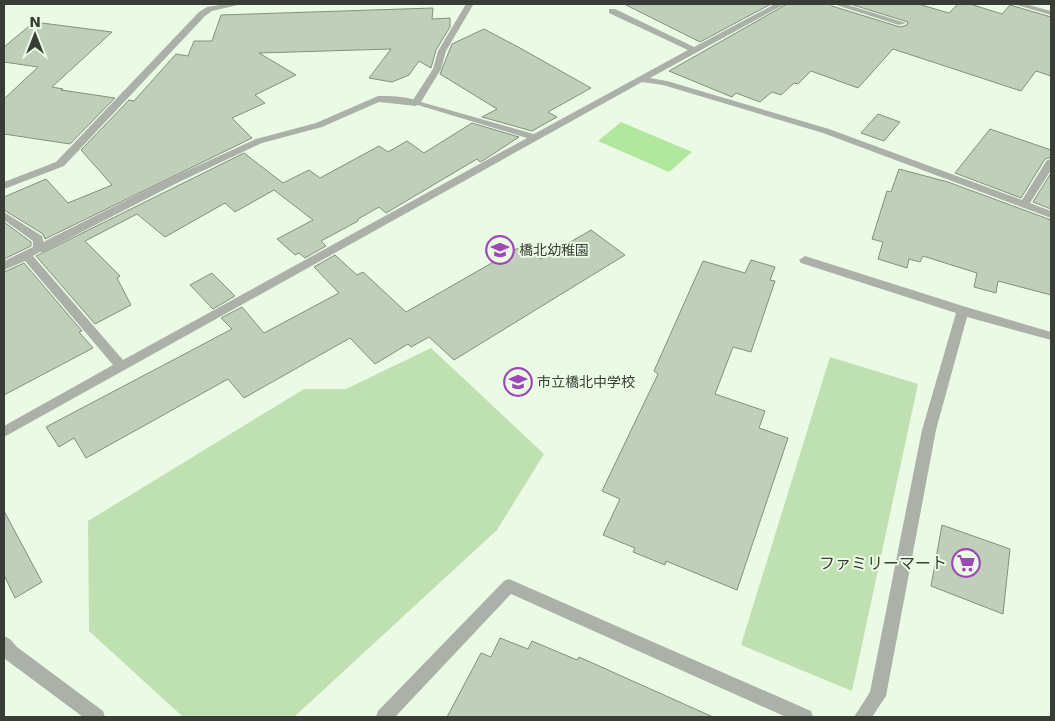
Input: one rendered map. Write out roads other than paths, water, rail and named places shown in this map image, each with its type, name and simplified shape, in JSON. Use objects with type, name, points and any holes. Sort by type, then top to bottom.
[{"type":"street","points":[[4,186],[60,164],[202,14],[210,9],[238,4]]},
{"type":"street","points":[[4,432],[640,79],[781,4]]},
{"type":"street","points":[[837,4],[902,23]]},
{"type":"street","points":[[1017,4],[1051,13]]},
{"type":"street","points":[[416,103],[437,69],[442,51],[469,5]]},
{"type":"street","points":[[612,11],[694,50]]},
{"type":"street","points":[[640,79],[664,83],[826,131],[1051,215]]},
{"type":"street","points":[[4,266],[174,180],[259,141],[319,125],[378,99],[391,98],[416,103],[536,138]]},
{"type":"street","points":[[1024,204],[1051,162]]},
{"type":"street","points":[[4,215],[38,239],[39,249]]},
{"type":"street","points":[[26,255],[121,366]]},
{"type":"street","points":[[805,260],[963,311],[1051,336]]},
{"type":"street","points":[[862,717],[878,696],[929,430],[963,311]]},
{"type":"street","points":[[384,717],[508,586],[805,717]]},
{"type":"street","points":[[4,644],[11,653],[97,717]]},
{"type":"place","name":"橋北幼稚園","points":[[500,250]]},
{"type":"place","name":"市立橋北中学校","points":[[518,382]]},
{"type":"place","name":"ファミリーマート","points":[[966,563]]}]
